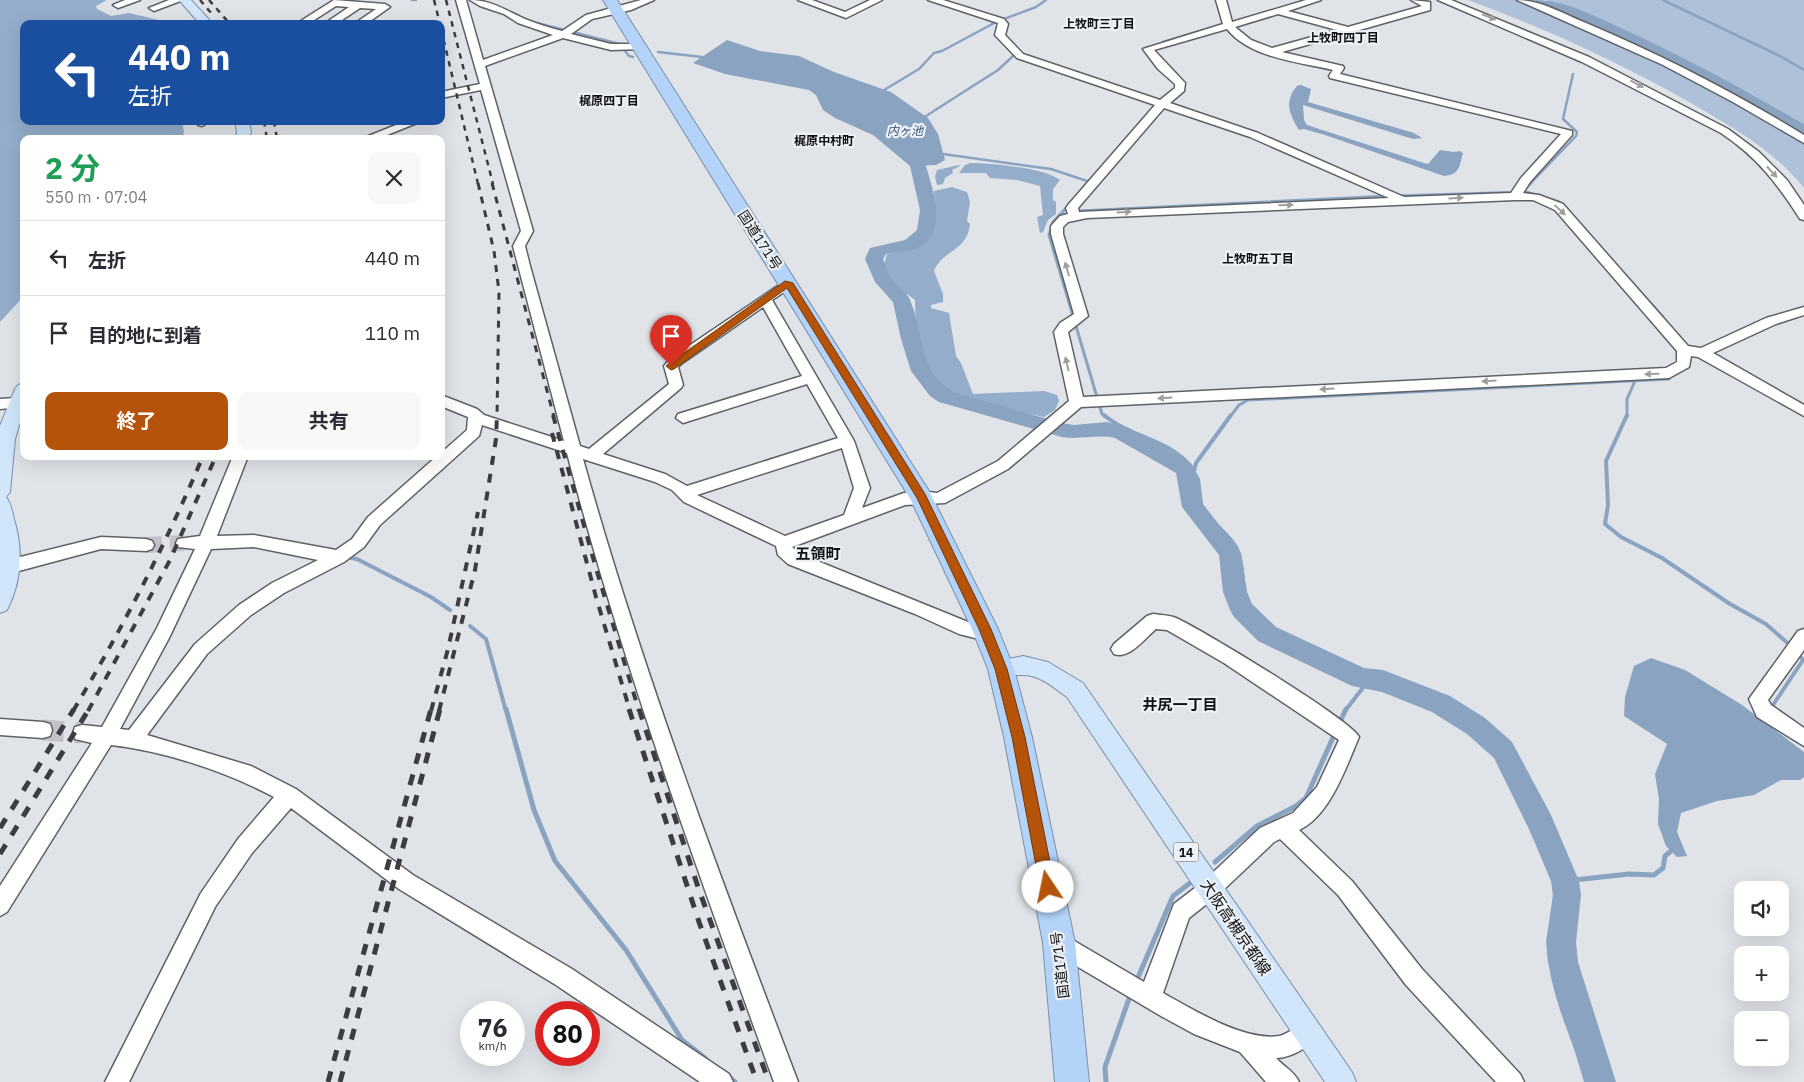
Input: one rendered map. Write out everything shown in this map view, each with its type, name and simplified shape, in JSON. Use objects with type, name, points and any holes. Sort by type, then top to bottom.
[{"type":"highway","name":"国道171号","points":[[613,6],[628,48],[788,283],[921,497],[985,629],[1001,669],[1018,737],[1058,943],[1072,1082]]},
{"type":"main road","points":[[185,0],[204,20]]},
{"type":"main road","points":[[0,492],[2,466],[13,399]]},
{"type":"main road","points":[[0,503],[12,547],[5,568],[8,583],[0,604]]},
{"type":"main road","name":"大阪高槻京都線","points":[[1001,669],[1019,663],[1033,665],[1056,676],[1075,690],[1342,1082]]},
{"type":"street","points":[[118,5],[135,0]]},
{"type":"street","points":[[154,8],[178,0]]},
{"type":"street","points":[[461,0],[478,65],[527,231],[519,246],[600,549],[694,833],[786,1082]]},
{"type":"street","points":[[475,0],[482,5],[506,12],[523,22],[565,34],[628,48]]},
{"type":"street","points":[[478,65],[565,34],[589,17],[613,6],[649,0]]},
{"type":"street","points":[[803,0],[843,14],[877,0]]},
{"type":"street","points":[[848,0],[864,6]]},
{"type":"street","points":[[933,0],[1001,21],[1003,24],[1000,35],[1020,56],[1088,81],[1254,135],[1380,192],[1408,201]]},
{"type":"street","points":[[1221,0],[1228,26],[1242,39],[1271,52],[1339,68],[1334,76],[1568,133],[1525,180],[1515,196]]},
{"type":"street","points":[[1077,402],[1061,332],[1065,326],[1081,316],[1056,229],[1060,222],[1073,212],[1162,104],[1180,89],[1180,83],[1162,67],[1148,49],[1316,0]]},
{"type":"street","points":[[1271,52],[1427,8],[1427,4],[1416,0]]},
{"type":"street","points":[[1443,0],[1505,24],[1619,75],[1730,134],[1755,153],[1778,179],[1804,216]]},
{"type":"street","points":[[1522,0],[1666,62],[1774,121],[1804,140]]},
{"type":"street","points":[[307,20],[336,1],[385,7],[365,20]]},
{"type":"street","points":[[335,20],[358,5]]},
{"type":"street","points":[[1277,11],[1346,30]]},
{"type":"street","points":[[445,94],[484,86]]},
{"type":"street","points":[[377,135],[406,125]]},
{"type":"street","points":[[1073,212],[1515,196],[1535,197],[1559,207],[1684,350],[1702,353],[1804,411]]},
{"type":"street","points":[[591,456],[676,385],[671,366],[676,361],[788,283]]},
{"type":"street","points":[[765,298],[847,441],[862,488],[850,520]]},
{"type":"street","points":[[1702,353],[1771,321],[1804,310]]},
{"type":"street","points":[[445,402],[475,416],[660,478],[677,486],[690,498],[784,543],[904,500],[921,497],[939,499],[1003,465],[1077,402],[1100,403],[1314,390],[1669,373],[1684,364],[1684,350]]},
{"type":"street","points":[[684,418],[811,378]]},
{"type":"street","points":[[445,458],[474,432],[475,416]]},
{"type":"street","points":[[684,493],[847,441]]},
{"type":"street","points":[[0,905],[106,736],[159,641],[206,542],[239,460]]},
{"type":"street","points":[[133,739],[201,648],[245,610],[270,594],[338,557],[358,543],[374,522],[443,460]]},
{"type":"street","points":[[184,543],[254,541],[338,557]]},
{"type":"street","points":[[5,568],[101,543],[146,545]]},
{"type":"street","points":[[784,543],[784,550],[794,559],[921,609],[965,629],[975,631],[985,629]]},
{"type":"street","points":[[1120,649],[1153,621],[1170,623],[1230,658],[1350,737],[1324,793],[1300,820],[1266,835],[1211,888],[1181,912],[1147,996]]},
{"type":"street","points":[[1804,636],[1758,699],[1764,711],[1804,738]]},
{"type":"street","points":[[0,727],[43,730]]},
{"type":"street","points":[[82,733],[133,739],[251,775],[289,795],[406,882],[564,976],[721,1082]]},
{"type":"street","points":[[118,1082],[208,900],[245,846],[289,795]]},
{"type":"street","points":[[1282,828],[1345,888],[1414,977],[1512,1082]]},
{"type":"street","points":[[1058,943],[1147,996],[1215,1033],[1248,1046],[1279,1048],[1307,1032]]},
{"type":"street","points":[[1248,1046],[1279,1080]]},
{"type":"shaded area","points":[[0,0],[107,0],[96,6],[97,9],[111,16],[129,13],[159,20],[20,20],[20,125],[183,125],[184,132],[183,135],[20,135],[20,300],[0,322]]},
{"type":"shaded area","points":[[1468,0],[1519,0],[1599,33],[1710,87],[1804,143],[1804,188],[1792,174],[1765,150],[1689,102],[1580,46]]},
{"type":"shaded area","points":[[1526,0],[1538,0],[1549,4],[1679,63],[1742,96],[1804,132],[1804,138],[1778,122],[1555,11]]},
{"type":"shaded area","points":[[1546,0],[1804,0],[1804,124],[1774,106],[1678,56]]},
{"type":"shaded area","points":[[970,163],[1030,169],[1060,180],[1053,189],[1056,214],[1048,220],[1043,232],[1040,233],[1037,217],[1043,215],[1040,186],[1017,180],[990,178],[986,173],[959,173],[965,165]]},
{"type":"shaded area","points":[[959,165],[952,170],[953,173],[945,178],[943,184],[937,185],[935,177],[937,170]]},
{"type":"shaded area","points":[[952,187],[967,192],[970,202],[967,221],[970,224],[964,240],[943,258],[934,271],[943,294],[943,302],[931,305],[931,308],[949,313],[956,356],[961,363],[973,394],[1044,391],[1057,395],[1059,401],[1055,410],[1044,417],[956,397],[945,392],[925,360],[916,333],[915,300],[891,282],[884,265],[887,254],[918,244],[930,234],[935,219],[934,191]]},
{"type":"water","name":"内ヶ池","points":[[727,40],[760,51],[799,56],[834,72],[891,92],[928,118],[938,134],[945,160],[936,165],[910,166],[873,135],[835,118],[823,110],[816,95],[809,90],[725,74],[693,63]]},
{"type":"water","points":[[1301,85],[1311,89],[1308,102],[1414,133],[1422,138],[1413,139],[1303,105],[1304,120],[1307,125],[1428,164],[1440,150],[1460,151],[1463,153],[1458,169],[1450,175],[1444,176],[1325,135],[1304,129],[1299,130],[1289,108],[1289,102],[1297,86]]},
{"type":"water","points":[[1651,658],[1685,670],[1742,705],[1804,752],[1804,777],[1800,780],[1781,780],[1754,795],[1717,801],[1681,813],[1677,832],[1687,856],[1677,857],[1666,846],[1658,824],[1659,799],[1655,774],[1667,744],[1624,716],[1625,697],[1634,666]]},
{"type":"waterway","points":[[884,90],[919,69],[934,53],[942,51],[996,22],[1036,7],[1046,0]]},
{"type":"waterway","points":[[1541,0],[1575,13],[1676,59],[1804,130]]},
{"type":"waterway","points":[[1663,0],[1780,56],[1804,70]]},
{"type":"waterway","points":[[497,7],[529,21],[620,44],[629,56],[633,57]]},
{"type":"waterway","points":[[1158,47],[1163,42],[1200,31]]},
{"type":"waterway","points":[[658,52],[702,57]]},
{"type":"waterway","points":[[926,116],[998,70],[1013,56]]},
{"type":"waterway","points":[[1530,184],[1576,136],[1577,132],[1563,119],[1573,74]]},
{"type":"waterway","points":[[943,154],[1051,169],[1090,182]]},
{"type":"waterway","points":[[918,166],[928,210],[926,230],[920,238],[911,244],[876,252],[874,259],[884,282],[898,294],[902,302],[910,339],[921,371],[937,391],[946,397],[1062,430],[1074,432],[1107,429],[1122,433],[1184,468],[1189,479],[1189,491],[1193,507],[1230,553],[1235,592],[1242,610],[1267,634],[1361,678],[1383,681],[1441,704],[1476,726],[1503,750],[1541,824],[1565,881],[1567,895],[1561,942],[1563,962],[1568,984],[1600,1082]]},
{"type":"waterway","points":[[1526,188],[1530,184]]},
{"type":"waterway","points":[[1396,196],[1526,192],[1559,202],[1663,317]]},
{"type":"waterway","points":[[1060,216],[1079,211],[1389,196]]},
{"type":"waterway","points":[[1068,206],[1053,222],[1049,235],[1102,414],[1105,417]]},
{"type":"waterway","points":[[1230,417],[1239,405],[1248,400],[1669,379]]},
{"type":"waterway","points":[[1627,415],[1627,399],[1635,381]]},
{"type":"waterway","points":[[1104,415],[1125,429],[1161,444],[1183,458],[1191,467],[1202,507],[1236,547],[1241,560],[1247,599],[1254,611],[1264,622],[1292,640],[1352,667]]},
{"type":"waterway","points":[[1194,471],[1196,463],[1231,415]]},
{"type":"waterway","points":[[1627,415],[1606,461],[1608,505],[1605,524],[1621,537],[1662,558],[1730,604],[1766,624],[1792,647]]},
{"type":"waterway","points":[[346,557],[357,559],[431,597],[450,610]]},
{"type":"waterway","points":[[470,626],[486,639],[506,711]]},
{"type":"waterway","points":[[1773,705],[1803,660],[1798,654]]},
{"type":"waterway","points":[[1345,711],[1368,681]]},
{"type":"waterway","points":[[1384,689],[1436,711]]},
{"type":"waterway","points":[[506,709],[534,810],[555,861],[626,950],[682,1040],[705,1058]]},
{"type":"waterway","points":[[1434,709],[1479,737],[1502,761],[1555,882],[1556,891],[1550,936],[1552,970],[1560,1003],[1589,1082]]},
{"type":"waterway","points":[[1339,724],[1345,711]]},
{"type":"waterway","points":[[1215,862],[1257,826],[1296,806],[1306,798],[1335,733]]},
{"type":"waterway","points":[[1565,881],[1629,874],[1654,875],[1663,868],[1665,856],[1671,851]]},
{"type":"waterway","points":[[1136,982],[1173,896],[1194,880]]},
{"type":"waterway","points":[[1106,1082],[1105,1067],[1131,993]]},
{"type":"waterway","points":[[728,1076],[735,1082]]},
{"type":"tunnel","points":[[146,545],[184,543]]},
{"type":"tunnel","points":[[43,730],[82,733]]},
{"type":"railway","points":[[200,0],[212,14]]},
{"type":"railway","points":[[209,0],[226,20]]},
{"type":"railway","points":[[434,0],[439,20]]},
{"type":"railway","points":[[446,0],[493,184]]},
{"type":"railway","points":[[445,46],[478,184]]},
{"type":"railway","points":[[265,125],[266,135]]},
{"type":"railway","points":[[275,125],[276,135]]},
{"type":"railway","points":[[478,183],[494,251],[499,292],[497,417]]},
{"type":"railway","points":[[492,183],[554,417]]},
{"type":"railway","points":[[439,711],[475,570],[496,439],[497,415]]},
{"type":"railway","points":[[553,415],[595,565],[639,711]]},
{"type":"railway","points":[[552,433],[596,597],[630,711]]},
{"type":"railway","points":[[73,711],[109,649],[142,586],[201,460]]},
{"type":"railway","points":[[88,711],[170,560],[214,460]]},
{"type":"railway","points":[[431,711],[448,649],[478,512]]},
{"type":"railway","points":[[0,828],[74,709]]},
{"type":"railway","points":[[0,854],[89,709]]},
{"type":"railway","points":[[328,1082],[431,709]]},
{"type":"railway","points":[[340,1082],[440,709]]},
{"type":"railway","points":[[629,709],[699,922],[757,1082]]},
{"type":"railway","points":[[639,709],[699,890],[769,1082]]},
{"type":"district","name":"上牧町三丁目","points":[[1099,23]]},
{"type":"district","name":"上牧町四丁目","points":[[1343,37]]},
{"type":"district","name":"梶原四丁目","points":[[609,100]]},
{"type":"district","name":"梶原中村町","points":[[824,140]]},
{"type":"district","name":"上牧町五丁目","points":[[1258,258]]},
{"type":"district","name":"五領町","points":[[818,553]]},
{"type":"district","name":"井尻一丁目","points":[[1180,704]]},
{"type":"route","points":[[671,366],[788,283],[921,497],[985,629],[1001,669],[1018,737],[1048,887]]}]
